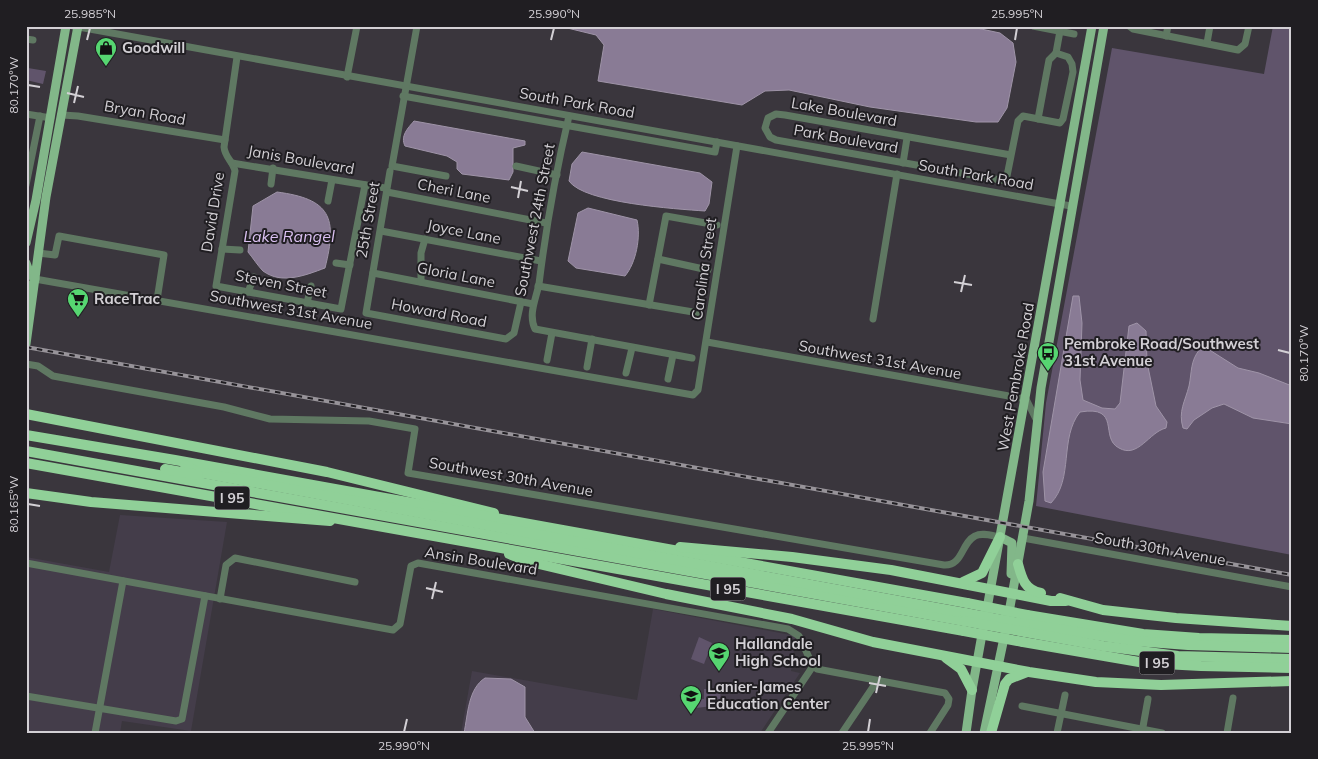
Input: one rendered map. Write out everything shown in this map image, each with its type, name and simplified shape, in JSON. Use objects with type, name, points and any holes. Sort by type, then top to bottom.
[{"type":"highway","points":[[26,414],[327,472],[479,508],[519,522]]},
{"type":"highway","points":[[27,439],[332,498]]},
{"type":"highway","name":"I 95","points":[[27,439],[175,460],[646,546],[965,617],[1025,628],[1199,638],[1292,640]]},
{"type":"highway","points":[[26,451],[284,499]]},
{"type":"highway","points":[[175,460],[197,472],[965,617]]},
{"type":"highway","name":"I 95","points":[[26,462],[492,546],[965,617],[1025,628],[1146,662],[1201,666],[1292,668]]},
{"type":"highway","points":[[110,477],[157,478],[965,617]]},
{"type":"highway","points":[[26,493],[101,503],[307,521],[353,522]]},
{"type":"highway","points":[[962,582],[982,572],[1000,537]]},
{"type":"highway","points":[[492,546],[526,561],[666,594],[792,619],[873,642],[1029,672],[1096,682],[1161,685],[1292,681]]},
{"type":"highway","points":[[646,546],[694,548],[792,557],[962,582],[1050,601],[1066,601]]},
{"type":"highway","points":[[1018,564],[1024,584],[1031,591],[1056,596],[1066,601],[1103,610],[1176,618],[1292,626]]},
{"type":"highway","points":[[1025,628],[1188,646],[1292,648]]},
{"type":"highway","points":[[1025,628],[1103,646],[1178,656],[1292,659]]},
{"type":"highway","points":[[944,656],[961,669],[972,690]]},
{"type":"highway","points":[[991,733],[1004,684],[1017,675],[1029,672]]},
{"type":"main road","points":[[26,243],[51,118],[66,26]]},
{"type":"main road","name":"West Pembroke Road","points":[[966,733],[976,662],[992,588],[1062,205],[1092,26]]},
{"type":"main road","name":"West Pembroke Road","points":[[984,733],[999,666],[1023,538],[1029,501],[1036,419],[1071,206],[1104,26]]},
{"type":"main road","points":[[31,281],[38,253],[76,27]]},
{"type":"main road","points":[[1091,36],[1097,46],[1097,62]]},
{"type":"main road","points":[[51,118],[55,124],[57,143]]},
{"type":"main road","points":[[26,263],[31,281],[31,312],[26,344]]},
{"type":"main road","points":[[1000,537],[1012,542],[1010,585],[1012,594]]},
{"type":"street","points":[[347,77],[357,26]]},
{"type":"street","name":"25th Street","points":[[373,273],[386,190],[417,26]]},
{"type":"street","points":[[1033,26],[1091,36]]},
{"type":"street","points":[[1130,26],[1133,29],[1238,50],[1243,48],[1248,26]]},
{"type":"street","points":[[1166,36],[1168,26]]},
{"type":"street","points":[[1207,43],[1210,26]]},
{"type":"street","name":"South Park Road","points":[[76,27],[1071,206]]},
{"type":"street","points":[[1038,119],[1049,60],[1056,53],[1060,31]]},
{"type":"street","points":[[1011,155],[1018,121],[1023,116],[1060,123],[1064,114],[1073,68],[1068,57],[1056,53]]},
{"type":"street","name":"David Drive","points":[[216,286],[235,171],[225,153],[225,140],[237,56]]},
{"type":"street","points":[[403,96],[715,152],[717,142]]},
{"type":"street","points":[[26,114],[51,118]]},
{"type":"street","name":"Park Boulevard","points":[[776,114],[768,118],[765,128],[770,137],[776,140],[1006,181],[1011,155]]},
{"type":"street","name":"Lake Boulevard","points":[[776,114],[1011,155]]},
{"type":"street","name":"Bryan Road","points":[[62,115],[225,140]]},
{"type":"street","points":[[26,185],[40,116]]},
{"type":"street","name":"Southwest 24th Street","points":[[552,333],[535,329],[533,324],[533,304],[538,286],[546,223],[570,116]]},
{"type":"street","name":"Lake Boulevard","points":[[903,163],[907,138]]},
{"type":"street","name":"Carolina Street","points":[[696,394],[707,342],[737,146]]},
{"type":"street","name":"Janis Boulevard","points":[[232,163],[273,168],[365,185]]},
{"type":"street","points":[[516,166],[557,175]]},
{"type":"street","points":[[271,184],[273,168]]},
{"type":"street","points":[[391,169],[446,176]]},
{"type":"street","points":[[873,319],[897,174]]},
{"type":"street","points":[[328,201],[332,180]]},
{"type":"street","points":[[336,263],[350,265],[365,185]]},
{"type":"street","name":"Cheri Lane","points":[[365,185],[546,223]]},
{"type":"street","points":[[649,305],[666,216],[717,226]]},
{"type":"street","name":"Joyce Lane","points":[[381,231],[541,261]]},
{"type":"street","points":[[38,253],[55,255],[59,236],[164,256],[157,300]]},
{"type":"street","points":[[421,282],[421,253],[425,239]]},
{"type":"street","points":[[222,250],[240,250]]},
{"type":"street","points":[[658,259],[708,270]]},
{"type":"street","name":"Steven Street","points":[[216,286],[341,309],[350,265]]},
{"type":"street","name":"Gloria Lane","points":[[373,273],[533,304]]},
{"type":"street","name":"Howard Road","points":[[373,273],[366,313],[506,339],[514,333],[521,302]]},
{"type":"street","points":[[248,292],[254,277]]},
{"type":"street","name":"Southwest 31st Avenue","points":[[31,281],[157,300],[690,396],[696,394]]},
{"type":"street","points":[[308,303],[311,286]]},
{"type":"street","points":[[538,286],[699,313]]},
{"type":"street","points":[[547,360],[552,333],[692,358]]},
{"type":"street","points":[[587,367],[592,339]]},
{"type":"street","name":"Southwest 31st Avenue","points":[[707,342],[1026,399]]},
{"type":"street","points":[[626,373],[632,348]]},
{"type":"street","points":[[668,379],[673,355]]},
{"type":"street","name":"Southwest 30th Avenue","points":[[26,364],[38,366],[53,376],[224,408],[270,419],[369,421],[415,429],[408,473],[418,475],[944,565],[952,565],[957,561],[968,542],[975,536],[982,534],[1000,537]]},
{"type":"street","points":[[1026,399],[1036,419]]},
{"type":"street","name":"South 30th Avenue","points":[[1023,538],[1292,587]]},
{"type":"street","points":[[220,599],[226,566],[235,558],[355,582]]},
{"type":"street","name":"Ansin Boulevard","points":[[26,563],[393,630],[400,624],[411,566],[418,563],[788,629],[799,636],[813,666]]},
{"type":"street","points":[[95,733],[123,581]]},
{"type":"street","points":[[26,696],[176,721],[182,719],[205,596]]},
{"type":"street","points":[[768,733],[813,666],[817,669],[940,692],[948,696],[948,705],[930,733]]},
{"type":"street","points":[[842,733],[877,681]]},
{"type":"street","points":[[1057,733],[1065,696]]},
{"type":"street","points":[[1227,733],[1233,698]]},
{"type":"street","points":[[1142,731],[1148,699]]},
{"type":"street","points":[[1022,706],[1142,731],[1162,733]]},
{"type":"shaded area","points":[[1273,26],[1292,26],[1292,555],[1036,506],[1046,403],[1112,48],[1264,74]]},
{"type":"shaded area","points":[[28,68],[46,71],[43,84],[26,80]]},
{"type":"shaded area","points":[[120,515],[227,522],[191,731],[122,721],[120,733],[26,733],[26,557],[109,572]]},
{"type":"shaded area","name":"Hallandale High School","points":[[653,609],[796,636],[791,671],[800,673],[760,733],[461,733],[472,671],[637,700]]},
{"type":"shaded area","points":[[699,637],[712,643],[704,664],[691,659]]},
{"type":"shaded area","points":[[704,689],[720,689],[721,705],[696,708],[696,699],[704,699]]},
{"type":"water","points":[[559,26],[967,26],[1000,33],[1013,43],[1016,62],[1007,108],[998,122],[976,122],[870,107],[789,90],[765,91],[742,105],[598,81],[604,45],[596,35]]},
{"type":"water","points":[[414,121],[525,141],[525,145],[513,148],[513,172],[509,180],[462,174],[457,169],[457,162],[447,156],[405,146],[404,136]]},
{"type":"water","points":[[582,152],[700,173],[712,182],[709,204],[705,211],[691,210],[611,200],[592,195],[578,189],[569,181],[572,164]]},
{"type":"water","name":"Lake Rangel","points":[[277,192],[309,200],[319,206],[326,214],[330,236],[325,268],[294,277],[278,277],[263,271],[248,252],[253,206]]},
{"type":"water","points":[[588,208],[637,220],[637,250],[629,271],[625,276],[576,268],[568,261],[578,213]]},
{"type":"water","points":[[1073,296],[1079,296],[1082,323],[1080,380],[1083,400],[1102,408],[1115,409],[1120,403],[1129,326],[1137,323],[1146,331],[1147,362],[1156,406],[1167,422],[1166,428],[1154,434],[1138,448],[1126,450],[1119,448],[1113,443],[1106,418],[1101,413],[1093,411],[1080,412],[1070,434],[1062,482],[1058,493],[1051,503],[1045,501],[1043,472]]},
{"type":"water","points":[[1200,349],[1208,349],[1238,368],[1259,373],[1292,386],[1292,424],[1253,418],[1224,404],[1212,408],[1194,420],[1187,429],[1183,428],[1181,417],[1183,407],[1193,362]]},
{"type":"water","points":[[485,678],[511,679],[525,687],[525,717],[535,733],[464,733],[472,695],[479,683]]},
{"type":"railway","points":[[26,347],[1292,575]]},
{"type":"place","name":"Goodwill","points":[[106,67]]},
{"type":"place","name":"RaceTrac","points":[[78,318]]},
{"type":"place","name":"Pembroke Road/Southwest 31st Avenue","points":[[1048,372]]},
{"type":"place","name":"Hallandale High School","points":[[719,672]]},
{"type":"place","name":"Lanier-James Education Center","points":[[691,715]]}]
